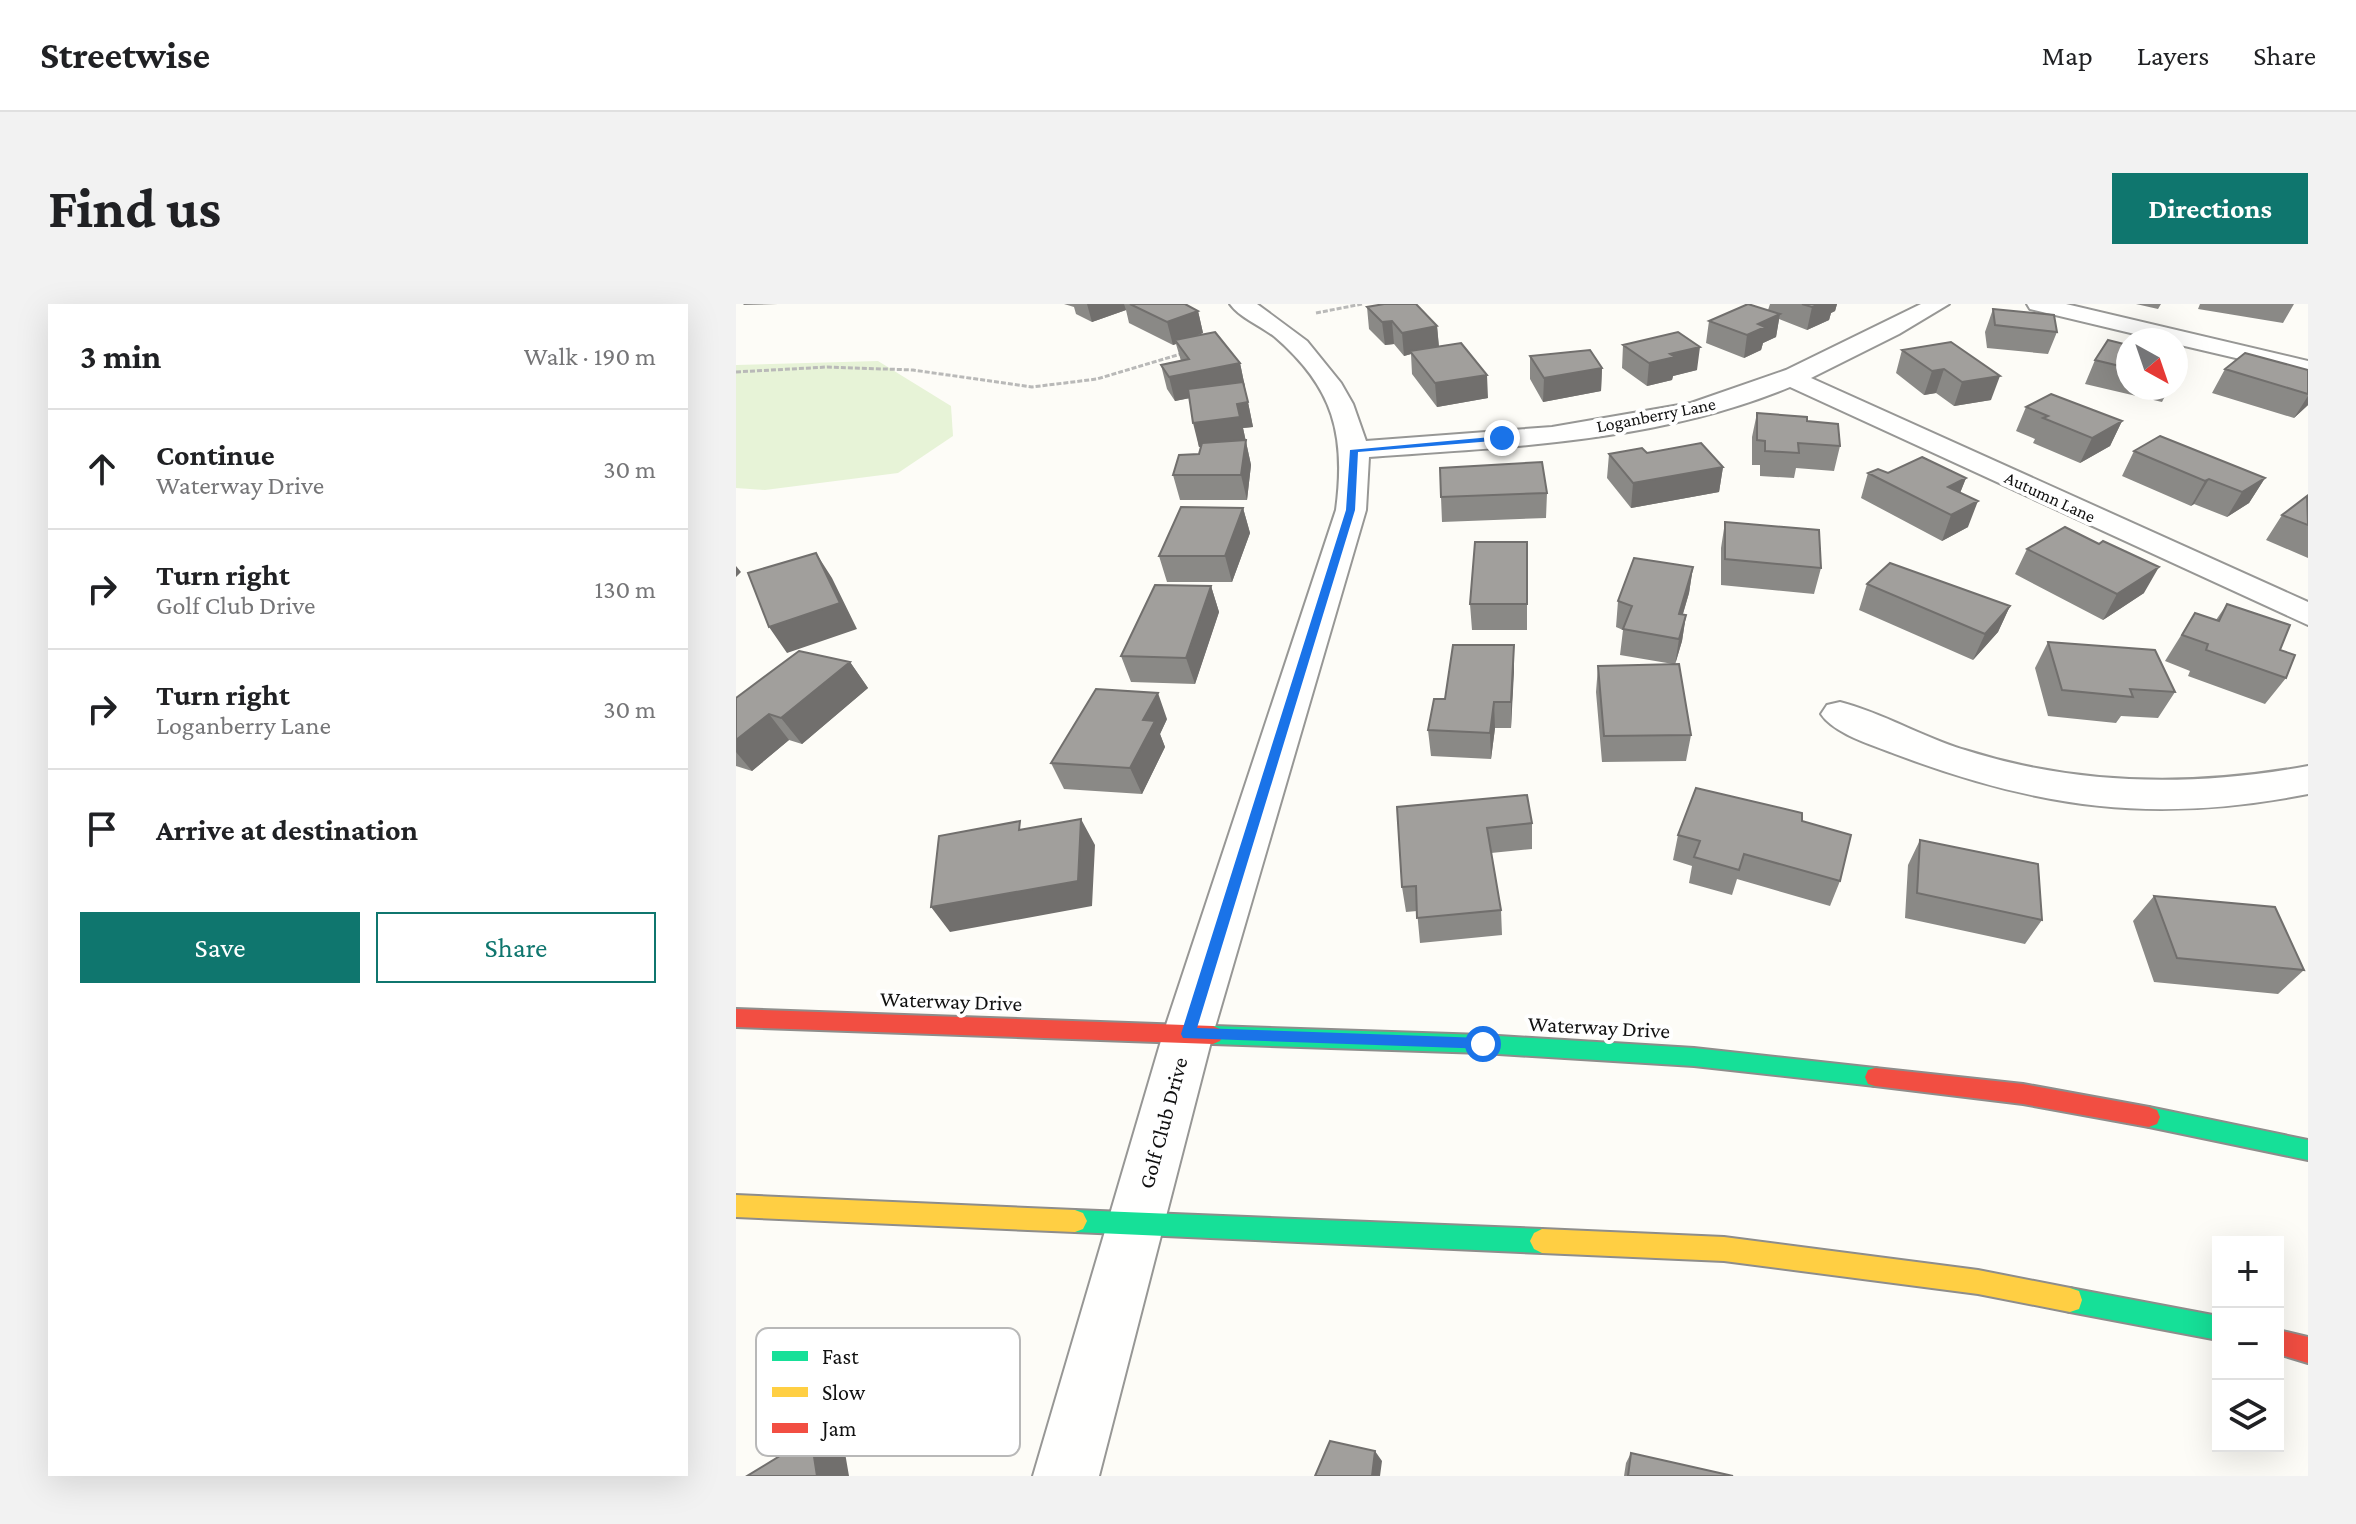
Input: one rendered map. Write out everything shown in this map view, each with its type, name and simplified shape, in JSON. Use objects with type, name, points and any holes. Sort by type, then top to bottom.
[{"type":"main road","name":"Waterway Drive","points":[[736,1018],[1483,1044],[1694,1057],[2023,1094],[2241,1134],[2308,1150]]},
{"type":"main road","points":[[736,1206],[1724,1249],[1978,1282],[2212,1327]]},
{"type":"main road","points":[[2284,1344],[2308,1350]]},
{"type":"street","name":"Loganberry Lane","points":[[1354,450],[1616,425],[1700,408],[1792,378],[1938,304]]},
{"type":"street","points":[[2038,304],[2308,368]]},
{"type":"street","name":"Golf Club Drive","points":[[1066,1476],[1188,1034],[1351,510],[1354,450],[1348,421],[1331,385],[1315,364],[1258,315]]},
{"type":"street","name":"Autumn Lane","points":[[1792,378],[2308,615]]},
{"type":"street","points":[[1840,714],[1889,739],[1958,765],[2026,782],[2100,794],[2174,799],[2267,790],[2308,780]]},
{"type":"path","points":[[1258,315],[1362,304]]},
{"type":"path","points":[[736,372],[827,367],[913,370],[1032,387],[1097,379],[1186,352]]},
{"type":"green space","points":[[878,361],[951,406],[953,436],[898,473],[765,490],[736,488],[736,365]]},
{"type":"building","points":[[1130,304],[1185,304],[1198,311],[1167,322]]},
{"type":"building","points":[[1416,304],[1437,326],[1402,333],[1392,321],[1382,322],[1367,307]]},
{"type":"building","points":[[1748,304],[1780,314],[1758,324],[1765,327],[1747,335],[1709,321]]},
{"type":"building","points":[[1993,309],[2054,315],[2057,332],[1995,325]]},
{"type":"building","points":[[1215,332],[1240,363],[1169,377],[1161,365],[1189,359],[1175,340]]},
{"type":"building","points":[[1678,332],[1700,347],[1649,363],[1623,345]]},
{"type":"building","points":[[2108,340],[2116,342],[2116,365],[2095,360]]},
{"type":"building","points":[[1951,342],[2000,376],[1962,382],[1944,369],[1932,371],[1902,350]]},
{"type":"building","points":[[1461,343],[1487,375],[1435,383],[1410,351]]},
{"type":"building","points":[[1590,350],[1602,368],[1544,378],[1530,356]]},
{"type":"building","points":[[2245,353],[2308,370],[2308,394],[2225,369]]},
{"type":"building","points":[[1243,382],[1248,402],[1237,404],[1240,417],[1193,423],[1188,389]]},
{"type":"building","points":[[2051,394],[2122,421],[2092,438],[2043,418],[2048,416],[2026,407]]},
{"type":"building","points":[[1757,413],[1807,417],[1807,421],[1838,424],[1840,446],[1798,443],[1799,453],[1765,451],[1765,441],[1757,440]]},
{"type":"building","points":[[2160,436],[2265,478],[2242,492],[2209,479],[2205,481],[2134,451]]},
{"type":"building","points":[[1246,440],[1241,475],[1173,475],[1179,455],[1199,454],[1202,443]]},
{"type":"building","points":[[1701,443],[1723,467],[1633,483],[1609,454],[1642,448],[1647,453]]},
{"type":"building","points":[[1922,457],[1966,478],[1948,487],[1978,501],[1951,515],[1868,473],[1878,469],[1888,473]]},
{"type":"building","points":[[1542,462],[1547,493],[1441,497],[1440,468]]},
{"type":"building","points":[[2307,496],[2308,525],[2282,515]]},
{"type":"building","points":[[1181,507],[1243,508],[1225,556],[1159,556]]},
{"type":"building","points":[[1725,522],[1819,530],[1821,568],[1725,559]]},
{"type":"building","points":[[2065,527],[2159,567],[2117,594],[2027,549]]},
{"type":"building","points":[[1475,542],[1527,542],[1527,604],[1470,604]]},
{"type":"building","points":[[816,553],[840,603],[769,627],[748,573]]},
{"type":"building","points":[[1634,558],[1693,567],[1679,614],[1686,615],[1679,639],[1623,629],[1632,606],[1618,601]]},
{"type":"building","points":[[1890,563],[2010,606],[1985,634],[1867,584]]},
{"type":"building","points":[[1155,585],[1211,586],[1186,658],[1121,656]]},
{"type":"building","points":[[2227,604],[2290,625],[2280,650],[2295,655],[2286,678],[2206,650],[2208,644],[2182,635],[2195,613],[2219,621]]},
{"type":"building","points":[[2048,642],[2155,650],[2175,692],[2130,689],[2133,697],[2062,690]]},
{"type":"building","points":[[1453,645],[1514,645],[1511,702],[1494,702],[1490,733],[1428,730],[1434,699],[1445,699]]},
{"type":"building","points":[[799,651],[850,662],[781,718],[769,714],[736,740],[736,698]]},
{"type":"building","points":[[1679,664],[1691,735],[1604,736],[1598,666]]},
{"type":"building","points":[[1096,689],[1158,693],[1143,720],[1155,721],[1130,768],[1051,763]]},
{"type":"building","points":[[1696,788],[1802,813],[1802,821],[1851,835],[1840,881],[1744,854],[1739,870],[1694,857],[1700,841],[1678,835]]},
{"type":"building","points":[[1527,795],[1532,823],[1487,828],[1501,910],[1417,918],[1416,886],[1402,887],[1397,807]]},
{"type":"building","points":[[1081,819],[1078,881],[931,907],[939,836],[1020,821],[1019,830]]},
{"type":"building","points":[[1920,840],[2038,864],[2042,920],[1917,893]]},
{"type":"building","points":[[2154,896],[2275,907],[2304,970],[2177,958]]},
{"type":"building","points":[[1330,1441],[1375,1451],[1372,1476],[1315,1476]]},
{"type":"building","points":[[1631,1453],[1733,1476],[1628,1476]]},
{"type":"building","points":[[780,1456],[814,1456],[817,1476],[747,1476]]},
{"type":"traffic: fast","points":[[1213,1035],[1483,1044],[1694,1057],[1875,1077]]},
{"type":"traffic: fast","points":[[2149,1117],[2308,1150]]},
{"type":"traffic: fast","points":[[1075,1221],[1542,1241]]},
{"type":"traffic: fast","points":[[2070,1300],[2212,1327]]},
{"type":"traffic: slow","points":[[736,1206],[1075,1221]]},
{"type":"traffic: slow","points":[[1542,1241],[1724,1249],[1978,1282],[2070,1300]]},
{"type":"traffic: jam","points":[[736,1018],[1213,1035]]},
{"type":"traffic: jam","points":[[1875,1077],[2023,1094],[2149,1117]]},
{"type":"traffic: jam","points":[[2284,1344],[2308,1350]]},
{"type":"route","points":[[1483,1044],[1188,1034],[1351,510],[1354,450],[1502,438]]}]
